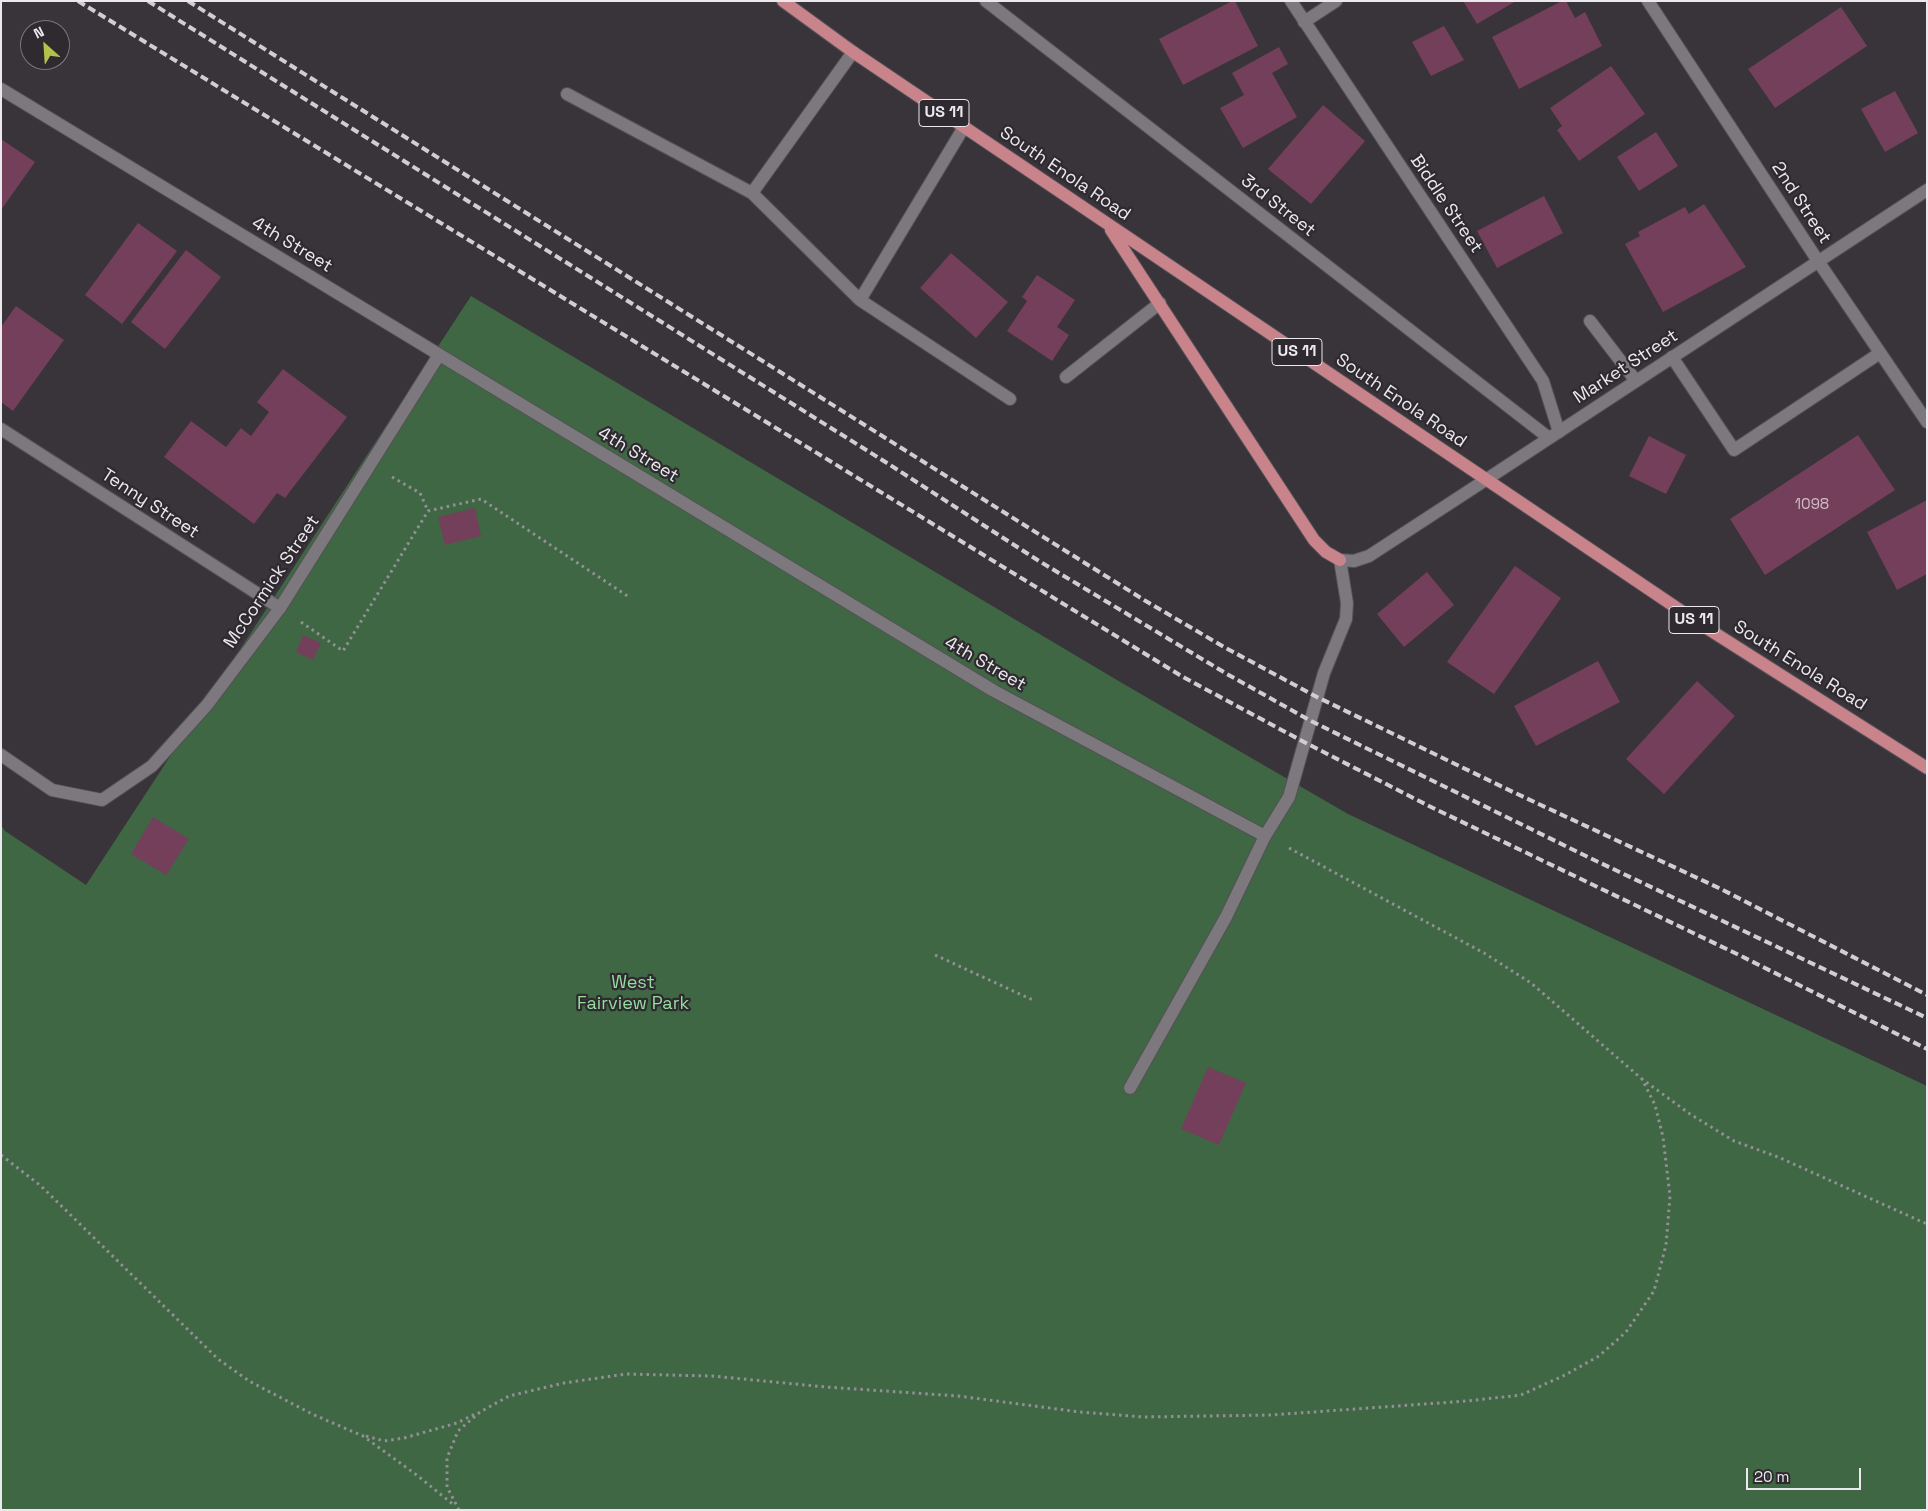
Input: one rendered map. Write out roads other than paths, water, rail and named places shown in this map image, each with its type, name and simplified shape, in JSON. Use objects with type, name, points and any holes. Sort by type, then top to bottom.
[{"type":"main road","name":"South Enola Road","points":[[783,1],[853,52],[1702,625],[1927,768]]},
{"type":"main road","points":[[1107,224],[1314,540],[1326,552],[1340,560]]},
{"type":"main road","name":"South Enola Road","points":[[1906,754],[1927,763]]},
{"type":"street","name":"3rd Street","points":[[986,1],[1554,435]]},
{"type":"street","name":"Biddle Street","points":[[1291,1],[1542,381],[1554,435]]},
{"type":"street","points":[[1304,22],[1336,1]]},
{"type":"street","name":"2nd Street","points":[[1648,1],[1818,261],[1927,422]]},
{"type":"street","points":[[752,193],[853,52]]},
{"type":"street","name":"4th Street","points":[[1,89],[994,691],[1265,836]]},
{"type":"street","points":[[567,94],[752,193],[860,300],[1010,399]]},
{"type":"street","points":[[860,300],[964,127]]},
{"type":"street","name":"Market Street","points":[[1340,560],[1354,561],[1369,556],[1927,190]]},
{"type":"street","points":[[1066,377],[1160,303]]},
{"type":"street","points":[[1590,321],[1636,381]]},
{"type":"street","points":[[1672,357],[1734,450],[1880,353]]},
{"type":"street","name":"McCormick Street","points":[[1,755],[52,790],[102,800],[152,766],[207,705],[280,608],[439,355]]},
{"type":"street","name":"Tenny Street","points":[[1,429],[280,608]]},
{"type":"street","points":[[1130,1088],[1226,917],[1265,836],[1289,797],[1324,673],[1346,620],[1347,604],[1340,560]]},
{"type":"railway","points":[[78,1],[1183,677],[1431,807],[1739,955],[1927,1049]]},
{"type":"railway","points":[[148,1],[887,463],[1039,561],[1227,674],[1311,721],[1590,858],[1927,1018]]},
{"type":"railway","points":[[188,1],[1144,600],[1224,647],[1317,697],[1513,792],[1721,889],[1927,995]]},
{"type":"park label","name":"West Fairview Park","points":[[633,993]]}]
